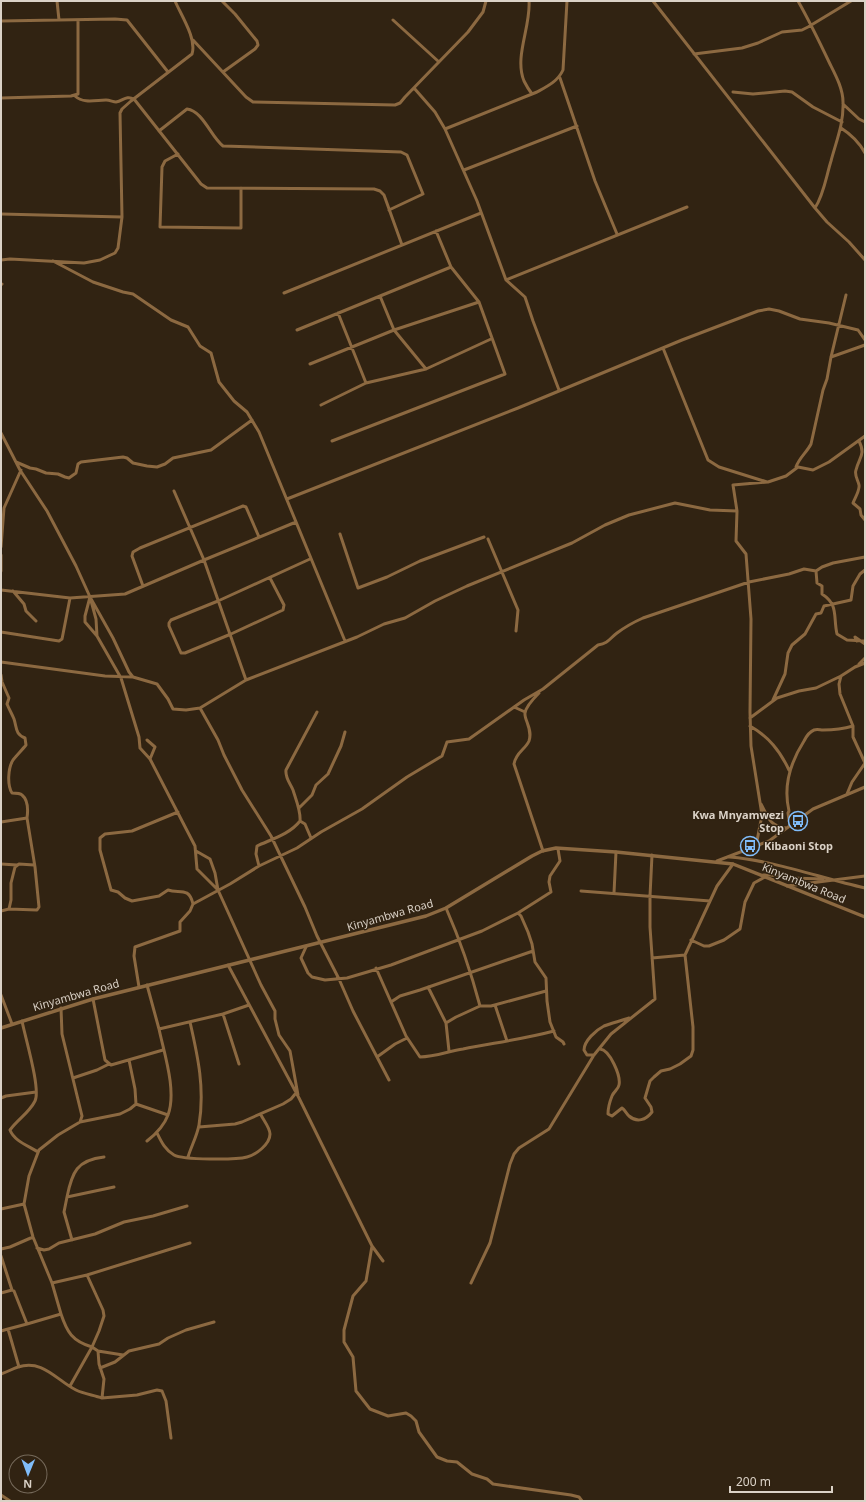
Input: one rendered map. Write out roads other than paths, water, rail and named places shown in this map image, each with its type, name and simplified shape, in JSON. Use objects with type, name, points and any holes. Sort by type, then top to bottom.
[{"type":"street","points":[[57,1],[59,20]]},
{"type":"street","points":[[175,1],[192,38],[246,98],[253,102],[395,105],[400,103],[468,32],[483,12],[486,1]]},
{"type":"street","points":[[222,1],[235,14],[258,45],[255,49],[223,72]]},
{"type":"street","points":[[528,1],[529,20],[522,54],[521,70],[524,81],[532,94]]},
{"type":"street","points":[[445,128],[532,94],[560,78],[563,70],[567,1]]},
{"type":"street","points":[[653,1],[815,208],[865,260]]},
{"type":"street","points":[[798,1],[812,25],[840,85],[843,104],[842,122],[821,198],[815,208]]},
{"type":"street","points":[[694,54],[742,48],[758,43],[782,32],[802,30],[851,1]]},
{"type":"street","points":[[75,96],[79,91],[78,20]]},
{"type":"street","points":[[1,21],[127,20],[168,72]]},
{"type":"street","points":[[393,20],[439,62]]},
{"type":"street","points":[[1,260],[10,259],[84,263],[100,260],[115,253],[118,248],[122,217],[120,113],[126,105],[192,54],[192,38]]},
{"type":"street","points":[[560,78],[595,181],[617,234]]},
{"type":"street","points":[[414,88],[435,112],[445,128],[464,170],[506,280],[525,297],[559,390]]},
{"type":"street","points":[[733,92],[753,94],[785,90],[792,92],[812,107],[842,122]]},
{"type":"street","points":[[1,98],[75,96],[82,100],[107,100],[116,102],[131,97],[204,187],[374,189],[380,191],[384,195],[402,245]]},
{"type":"street","points":[[843,104],[859,119],[865,122]]},
{"type":"street","points":[[159,131],[187,109],[198,114],[216,139],[223,146],[401,152],[407,155],[423,194],[389,210]]},
{"type":"street","points":[[464,170],[577,126]]},
{"type":"street","points":[[840,128],[860,143],[865,153]]},
{"type":"street","points":[[178,154],[165,161],[162,166],[160,228],[241,228],[241,188]]},
{"type":"street","points":[[506,280],[687,207]]},
{"type":"street","points":[[284,293],[481,213]]},
{"type":"street","points":[[1,214],[122,217]]},
{"type":"street","points":[[332,441],[505,374],[491,339],[479,302],[451,267],[436,231]]},
{"type":"street","points":[[53,261],[93,282],[133,294],[171,320],[188,326],[200,346],[211,353],[219,382],[234,401],[247,412],[259,432],[344,641]]},
{"type":"street","points":[[298,330],[451,267]]},
{"type":"street","points":[[756,846],[761,822],[760,803],[752,756],[750,726],[752,630],[749,582],[746,554],[736,541],[737,512],[733,485],[768,482],[786,476],[796,467],[799,460],[808,450],[811,444],[823,390],[827,379],[846,295]]},
{"type":"street","points":[[380,296],[394,330],[426,369]]},
{"type":"street","points":[[310,364],[394,330],[479,302]]},
{"type":"street","points":[[287,499],[758,311],[769,309],[800,319],[829,323],[858,330],[865,340]]},
{"type":"street","points":[[338,313],[366,383]]},
{"type":"street","points":[[321,405],[366,383],[426,369],[491,339]]},
{"type":"street","points":[[831,357],[865,345]]},
{"type":"street","points":[[663,348],[708,460],[719,467],[768,482]]},
{"type":"street","points":[[16,462],[46,473],[58,474],[65,478],[69,478],[76,473],[78,464],[82,462],[123,457],[127,458],[133,463],[157,467],[165,464],[173,458],[211,450],[252,420]]},
{"type":"street","points":[[1,433],[16,462],[47,511],[132,677]]},
{"type":"street","points":[[796,467],[813,470],[829,462],[865,436]]},
{"type":"street","points":[[858,441],[863,451],[855,473],[859,488],[853,503],[860,509],[861,515],[865,520]]},
{"type":"street","points":[[1,547],[2,520],[5,505],[21,470]]},
{"type":"street","points":[[174,492],[204,560],[246,680]]},
{"type":"street","points":[[1,662],[121,678],[132,677],[157,684],[173,709],[186,710],[200,708],[246,680],[384,624],[405,618],[435,601],[467,586],[572,543],[605,525],[620,519],[675,503],[710,510],[737,512]]},
{"type":"street","points":[[143,586],[133,561],[133,552],[189,527],[243,506],[246,507],[259,537]]},
{"type":"street","points":[[1,589],[70,598],[125,594],[296,522]]},
{"type":"street","points":[[340,534],[358,588],[387,577],[420,561],[484,537]]},
{"type":"street","points":[[488,539],[518,610],[516,631]]},
{"type":"street","points":[[1,555],[1,571]]},
{"type":"street","points":[[138,987],[134,956],[135,947],[180,931],[180,922],[190,911],[193,904],[362,810],[407,777],[442,756],[447,742],[469,738],[541,690],[598,645],[606,643],[615,634],[630,624],[643,618],[749,582],[789,574],[804,569],[816,571],[822,566],[865,557]]},
{"type":"street","points":[[270,578],[284,605],[283,610],[185,653],[179,650],[169,626],[169,622],[175,618],[218,601],[310,559]]},
{"type":"street","points":[[773,700],[785,674],[788,653],[792,644],[805,634],[816,614],[821,613],[824,606],[851,600],[853,586],[860,574],[865,570]]},
{"type":"street","points":[[816,571],[817,583],[822,586],[822,594],[832,603],[836,616],[837,634],[847,640],[865,642]]},
{"type":"street","points":[[13,591],[24,604],[26,611],[36,621]]},
{"type":"street","points":[[90,597],[85,622],[96,636],[121,678],[139,737],[140,748],[150,759],[196,846],[197,869],[218,890]]},
{"type":"street","points":[[90,597],[96,619],[96,636]]},
{"type":"street","points":[[1,632],[59,641],[62,639],[70,598]]},
{"type":"street","points":[[860,641],[859,644],[854,637],[865,642]]},
{"type":"street","points":[[750,718],[773,700],[799,691],[813,689],[841,676],[865,658]]},
{"type":"street","points":[[855,667],[865,663]]},
{"type":"street","points":[[1,675],[2,682],[9,698],[7,704],[14,720],[17,732],[21,737],[25,738],[26,745],[11,762],[8,782],[9,788],[12,792],[23,796],[28,810],[27,818],[39,907],[38,910],[9,909],[1,911]]},
{"type":"street","points":[[841,676],[838,684],[839,691],[853,726],[853,737],[865,763],[852,782],[847,794]]},
{"type":"street","points":[[541,690],[525,712],[525,717],[530,729],[529,741],[516,756],[514,764],[522,783],[543,851]]},
{"type":"street","points":[[514,707],[525,712]]},
{"type":"street","points":[[200,708],[218,740],[242,790],[272,839],[353,1011],[389,1080]]},
{"type":"street","points":[[311,838],[304,824],[300,821],[298,808],[286,776],[286,770],[317,712]]},
{"type":"street","points":[[750,726],[759,731],[775,746],[790,770]]},
{"type":"street","points":[[790,826],[786,788],[790,770],[800,748],[812,731],[840,729],[853,726]]},
{"type":"street","points":[[298,808],[312,794],[316,785],[328,774],[341,746],[345,732]]},
{"type":"street","points":[[147,740],[155,747],[150,759]]},
{"type":"street","points":[[718,861],[769,841],[813,809],[865,787]]},
{"type":"street","points":[[760,803],[776,827],[786,828]]},
{"type":"street","points":[[178,812],[132,831],[105,834],[100,838],[100,850],[111,890],[118,892],[125,898],[132,901],[159,896],[168,890],[173,892],[178,890],[186,892],[193,904]]},
{"type":"street","points":[[1,822],[27,818]]},
{"type":"street","points":[[259,866],[256,854],[257,846],[296,827],[300,821]]},
{"type":"street","points":[[306,947],[301,958],[312,977],[325,980],[339,979],[391,965],[459,938],[482,931],[518,913],[551,892],[549,882],[550,876],[560,861],[558,848]]},
{"type":"street","name":"Kinyambwa Road","points":[[1,1028],[61,1008],[138,987],[306,947],[419,918],[446,908],[532,856],[543,851],[558,848],[718,861],[733,864],[865,917]]},
{"type":"street","points":[[196,851],[210,859],[218,890],[261,985],[275,1011],[275,1019],[279,1035],[290,1051],[299,1098]]},
{"type":"street","points":[[614,893],[616,852]]},
{"type":"street","points":[[470,1283],[490,1242],[510,1164],[514,1154],[527,1142],[549,1129],[594,1055],[611,1034],[655,999],[650,927],[652,855]]},
{"type":"street","points":[[728,857],[748,859],[794,869],[865,888]]},
{"type":"street","points":[[1,864],[34,864]]},
{"type":"street","points":[[600,1049],[604,1049],[610,1055],[620,1076],[619,1086],[612,1096],[608,1114],[612,1116],[622,1108],[630,1117],[643,1121],[652,1112],[651,1107],[645,1098],[652,1079],[661,1071],[670,1069],[688,1059],[693,1050],[693,1027],[685,955],[717,886],[733,864]]},
{"type":"street","points":[[9,909],[11,900],[11,883],[15,866],[17,865]]},
{"type":"street","points":[[691,940],[704,946],[709,946],[737,932],[742,923],[745,902],[754,883],[763,876],[771,875],[791,878],[830,879]]},
{"type":"street","points":[[786,886],[830,879],[865,876]]},
{"type":"street","points":[[581,891],[710,902]]},
{"type":"street","points":[[446,908],[459,938],[480,1006]]},
{"type":"street","points":[[518,913],[521,916],[528,932],[535,962],[546,978],[550,1022],[556,1037],[564,1042],[564,1044]]},
{"type":"street","points":[[390,1002],[400,996],[428,988],[533,951]]},
{"type":"street","points":[[652,958],[685,955]]},
{"type":"street","points":[[228,965],[299,1098],[372,1246],[383,1261]]},
{"type":"street","points":[[376,968],[407,1038],[420,1057],[430,1057],[449,1051],[554,1031]]},
{"type":"street","points":[[147,985],[159,1029],[172,1097],[168,1115],[157,1133],[147,1142]]},
{"type":"street","points":[[428,988],[446,1023],[449,1051]]},
{"type":"street","points":[[446,1023],[480,1006],[491,1006],[546,991]]},
{"type":"street","points":[[1,994],[12,1024]]},
{"type":"street","points":[[93,999],[105,1060],[109,1064],[112,1066],[163,1050]]},
{"type":"street","points":[[159,1029],[223,1014],[249,1005]]},
{"type":"street","points":[[495,1006],[507,1041]]},
{"type":"street","points":[[61,1008],[62,1034],[82,1116],[80,1122]]},
{"type":"street","points":[[223,1014],[239,1064]]},
{"type":"street","points":[[594,1055],[587,1055],[584,1050],[586,1043],[590,1038],[603,1027],[630,1018]]},
{"type":"street","points":[[22,1021],[36,1092],[36,1100],[28,1112],[16,1121],[10,1130],[19,1141],[38,1152]]},
{"type":"street","points":[[188,1157],[199,1126],[202,1091],[190,1022]]},
{"type":"street","points":[[377,1057],[395,1044],[407,1038]]},
{"type":"street","points":[[129,1060],[135,1089],[136,1104]]},
{"type":"street","points":[[73,1078],[97,1070],[109,1064]]},
{"type":"street","points":[[1,1098],[36,1092]]},
{"type":"street","points":[[199,1126],[235,1124],[261,1115],[283,1104],[291,1099],[296,1093]]},
{"type":"street","points":[[136,1104],[168,1115]]},
{"type":"street","points":[[123,1355],[98,1351],[85,1345],[68,1333],[52,1288],[52,1283],[33,1237],[24,1204],[29,1176],[38,1152],[58,1135],[80,1122],[120,1114],[136,1104]]},
{"type":"street","points":[[157,1133],[165,1147],[175,1156],[206,1159],[247,1157],[258,1152],[267,1142],[270,1135],[269,1128],[261,1115]]},
{"type":"street","points":[[72,1240],[64,1212],[72,1175],[80,1165],[90,1160],[104,1157]]},
{"type":"street","points":[[67,1197],[114,1187]]},
{"type":"street","points":[[1,1209],[24,1204]]},
{"type":"street","points":[[37,1248],[49,1249],[58,1243],[95,1234],[124,1222],[153,1216],[186,1206]]},
{"type":"street","points":[[1,1249],[10,1247],[33,1237]]},
{"type":"street","points":[[52,1283],[190,1243]]},
{"type":"street","points":[[372,1246],[366,1282],[353,1296],[344,1330],[344,1342],[353,1357],[356,1391],[360,1398],[370,1409],[388,1416],[406,1413],[411,1416],[416,1421],[419,1432],[437,1457],[447,1461],[457,1462],[472,1474],[487,1479],[493,1484],[571,1495],[579,1497],[582,1501]]},
{"type":"street","points":[[1,1256],[12,1290],[14,1291],[27,1324]]},
{"type":"street","points":[[70,1386],[100,1331],[104,1316],[103,1310],[86,1274]]},
{"type":"street","points":[[1,1293],[12,1290]]},
{"type":"street","points":[[1,1331],[61,1314]]},
{"type":"street","points":[[100,1368],[115,1362],[123,1355],[135,1349],[159,1344],[186,1330],[214,1322]]},
{"type":"street","points":[[8,1329],[19,1366]]},
{"type":"street","points":[[98,1351],[100,1368],[104,1379],[102,1398]]},
{"type":"street","points":[[1,1374],[19,1366],[40,1367],[47,1369],[76,1390],[102,1398],[137,1395],[157,1390],[162,1391],[166,1401],[171,1438]]},
{"type":"street","points":[[1,1495],[10,1501]]},
{"type":"place","name":"Kwa Mnyamwezi Stop","points":[[798,821]]},
{"type":"place","name":"Kibaoni Stop","points":[[750,846]]}]
